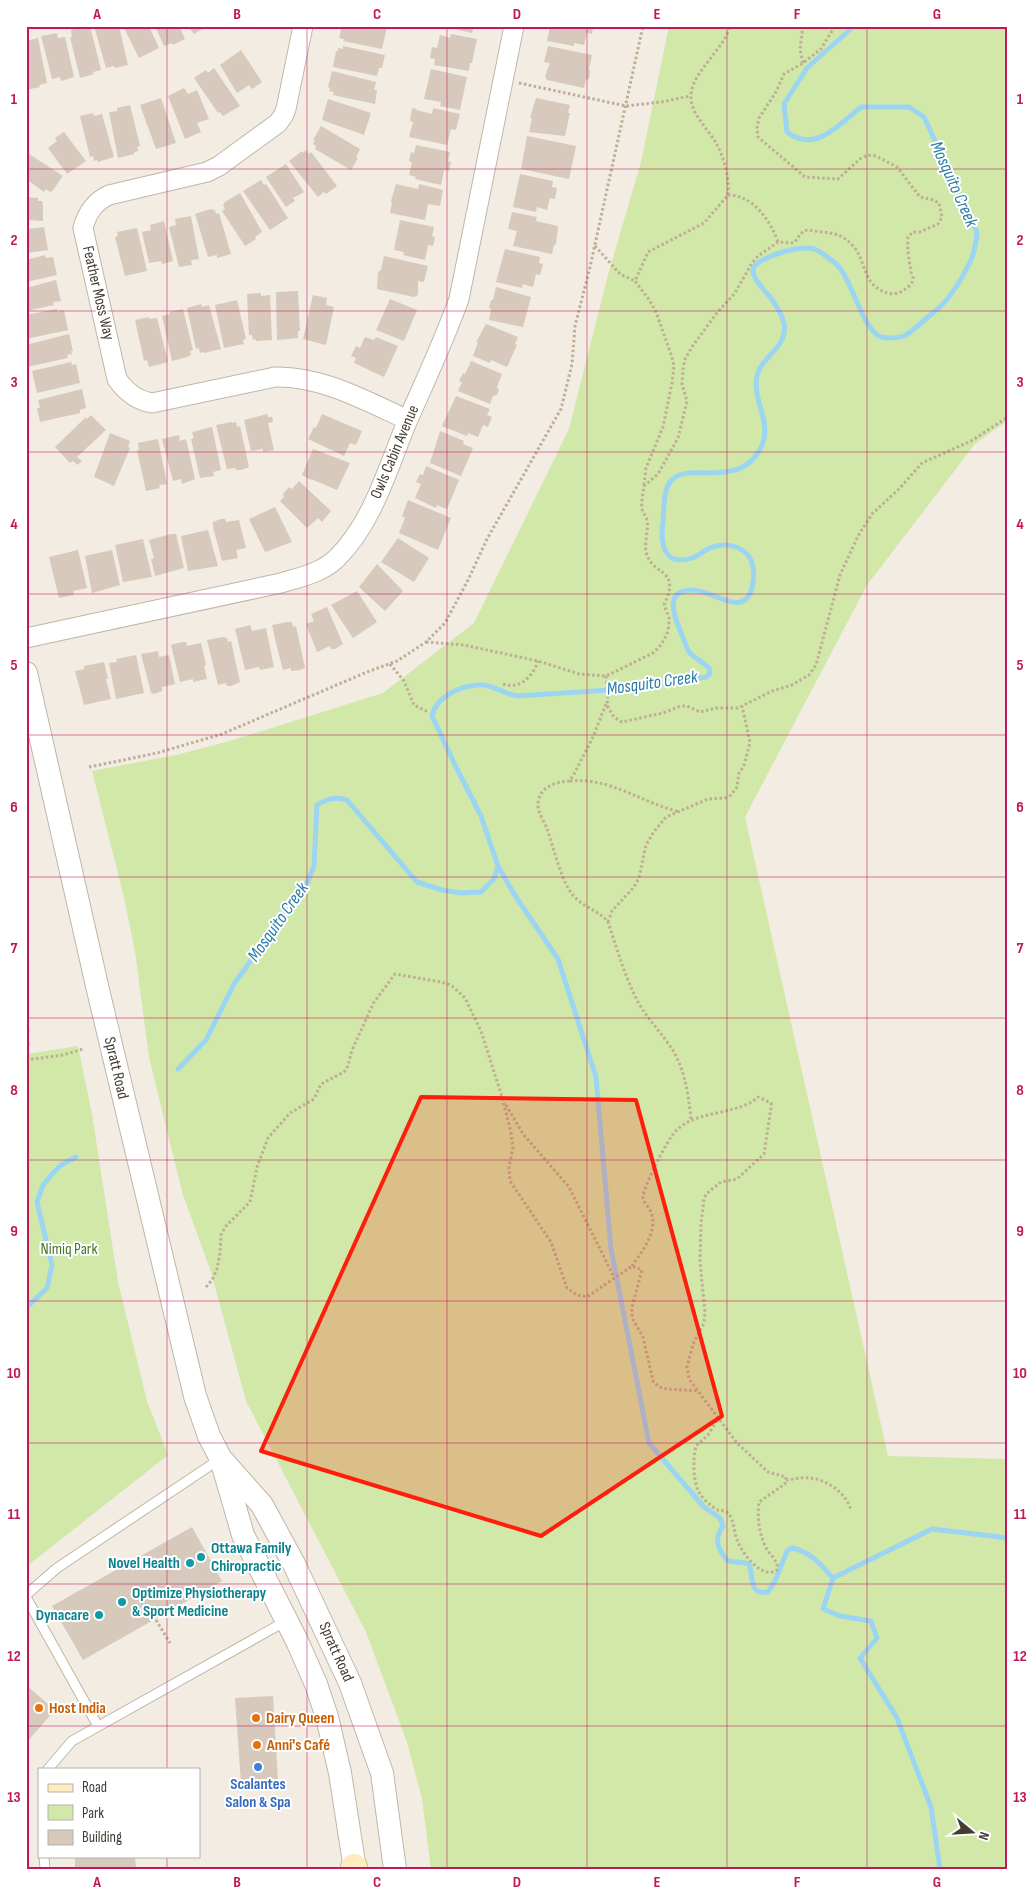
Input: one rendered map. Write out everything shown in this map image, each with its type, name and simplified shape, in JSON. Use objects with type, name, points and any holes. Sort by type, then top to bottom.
[{"type":"street","name":"Feather Moss Way","points":[[303,26],[286,109],[278,123],[219,166],[207,172],[109,195],[101,199],[86,216],[83,228],[117,379],[132,396],[152,403],[275,378],[290,377],[332,386],[408,420]]},
{"type":"street","name":"Owls Cabin Avenue","points":[[26,638],[281,583],[324,568],[335,560],[353,541],[361,529],[446,335],[459,299],[514,26]]},
{"type":"street","name":"Spratt Road","points":[[26,673],[98,990],[188,1371],[202,1417],[221,1459],[243,1535],[316,1684],[327,1717],[340,1773],[354,1868]]},
{"type":"street","name":"Spratt Road","points":[[221,1459],[262,1505],[294,1564],[347,1675],[382,1772],[396,1869]]},
{"type":"lane","points":[[98,1726],[26,1596],[57,1568],[221,1459]]},
{"type":"lane","points":[[49,1768],[72,1741],[286,1621]]},
{"type":"path","points":[[89,768],[157,753],[222,734],[366,672],[390,664],[426,642],[445,623],[487,540],[561,409],[565,397],[572,364],[574,326],[643,26]]},
{"type":"path","points":[[635,281],[648,252],[704,223],[728,195],[722,158],[716,144],[697,114],[690,96],[696,82],[724,39],[730,26]]},
{"type":"path","points":[[802,63],[800,50],[803,26]]},
{"type":"path","points":[[644,486],[658,474],[678,438],[687,402],[682,384],[685,360],[706,327],[735,293],[758,256],[778,242],[794,243],[806,230],[813,229],[820,232],[840,234],[854,246],[871,282],[892,295],[902,292],[911,285],[913,279],[908,236],[913,232],[920,232],[938,224],[942,217],[939,203],[920,197],[897,167],[876,156],[860,159],[838,179],[804,177],[758,137],[759,118],[776,92],[784,74],[802,63],[820,48],[835,26]]},
{"type":"path","points":[[503,80],[626,106],[690,96]]},
{"type":"path","points":[[728,195],[746,198],[753,204],[775,234],[778,242]]},
{"type":"path","points":[[426,642],[464,645],[538,661],[579,674],[606,676],[653,653],[661,645],[669,625],[670,617],[664,605],[669,594],[670,584],[668,576],[652,563],[646,554],[647,521],[642,508],[646,468],[663,427],[674,366],[656,312],[650,301],[635,281],[620,274],[594,245]]},
{"type":"path","points":[[607,704],[614,717],[622,722],[664,713],[681,706],[687,706],[700,712],[710,709],[738,708],[772,691],[792,685],[810,674],[816,664],[840,575],[858,536],[872,514],[900,488],[922,463],[971,441],[1008,416]]},
{"type":"path","points":[[504,684],[510,686],[519,685],[535,669],[538,661]]},
{"type":"path","points":[[390,664],[404,681],[414,705],[428,712]]},
{"type":"path","points":[[569,781],[593,738],[607,704],[606,676]]},
{"type":"path","points":[[608,922],[612,910],[634,887],[639,878],[643,855],[652,834],[666,817],[708,799],[725,798],[731,795],[737,787],[739,773],[744,766],[750,742],[742,706]]},
{"type":"path","points":[[681,812],[658,806],[606,784],[587,780],[557,782],[547,787],[538,804],[552,849],[568,888],[585,907],[603,916],[608,922],[622,964],[638,1001],[650,1022],[669,1045],[678,1060],[684,1075],[691,1119]]},
{"type":"path","points":[[206,1286],[212,1280],[217,1269],[221,1235],[224,1227],[250,1202],[257,1167],[268,1138],[290,1113],[314,1099],[321,1084],[344,1072],[374,1002],[395,974],[451,985],[466,998],[481,1031],[503,1100],[513,1147],[508,1168],[510,1182],[551,1242],[567,1288],[577,1295],[587,1297],[595,1292],[615,1276],[632,1266],[646,1247],[650,1236],[652,1218],[650,1210],[643,1199],[649,1178],[669,1138],[676,1130],[691,1119],[708,1116],[746,1104],[758,1097],[772,1103],[764,1154],[737,1179],[721,1182],[706,1194],[704,1200],[701,1223],[700,1262],[705,1312],[704,1323],[692,1344],[687,1366],[689,1379],[737,1443],[763,1468],[772,1474],[786,1477],[786,1480]]},
{"type":"path","points":[[26,1060],[63,1055],[83,1049]]},
{"type":"path","points":[[503,1100],[523,1134],[569,1187],[615,1276]]},
{"type":"path","points":[[632,1266],[642,1270],[632,1307],[632,1318],[643,1337],[653,1381],[659,1387],[667,1389],[699,1391]]},
{"type":"path","points":[[718,1419],[708,1435],[696,1446],[694,1464],[697,1490],[715,1509],[726,1511],[730,1514],[737,1540],[742,1550],[753,1563],[767,1572],[774,1572],[778,1566],[762,1539],[758,1512],[759,1502],[782,1487],[786,1480]]},
{"type":"path","points":[[786,1480],[811,1478],[822,1481],[847,1497],[851,1510]]},
{"type":"path","points":[[156,1620],[170,1643]]},
{"type":"highlighted area","points":[[421,1097],[636,1100],[722,1416],[541,1536],[261,1451]]},
{"type":"green space","points":[[669,26],[1008,26],[1008,420],[975,444],[867,585],[745,817],[888,1456],[1008,1459],[1008,1869],[431,1869],[422,1799],[407,1742],[366,1632],[246,1401],[211,1272],[183,1195],[166,1127],[149,1057],[135,952],[124,897],[92,771],[176,755],[230,741],[383,693],[474,623],[569,429],[608,275],[641,162]]},
{"type":"green space","name":"Nimiq Park","points":[[78,1046],[92,1114],[118,1282],[147,1401],[168,1455],[26,1567],[26,1054]]},
{"type":"building","points":[[90,26],[101,70],[80,78],[70,37],[72,37],[71,30]]},
{"type":"building","points":[[94,26],[119,26],[128,65],[106,68]]},
{"type":"building","points":[[123,26],[149,26],[159,48],[139,58]]},
{"type":"building","points":[[155,26],[179,26],[185,39],[173,45],[172,43],[164,46]]},
{"type":"building","points":[[188,26],[207,26],[194,34]]},
{"type":"building","points":[[342,26],[387,27],[382,49],[343,41],[344,39],[339,38]]},
{"type":"building","points":[[450,26],[474,26],[472,33],[450,28]]},
{"type":"building","points":[[550,26],[593,26],[592,34],[587,33],[584,45],[574,43],[574,46],[547,41]]},
{"type":"building","points":[[57,33],[58,38],[65,37],[74,77],[61,81],[60,77],[52,79],[41,36]]},
{"type":"building","points":[[451,34],[477,39],[469,71],[434,65],[435,59],[430,58],[432,47],[437,48],[440,35],[450,38]]},
{"type":"building","points":[[38,38],[47,83],[39,85],[40,87],[26,90],[26,41]]},
{"type":"building","points":[[343,46],[385,55],[382,68],[379,68],[377,76],[333,67],[336,51],[338,51],[338,48],[343,49]]},
{"type":"building","points":[[548,46],[592,55],[589,79],[586,80],[584,88],[547,80],[545,76],[550,63],[544,62]]},
{"type":"building","points":[[241,50],[262,82],[252,89],[249,85],[237,93],[220,65]]},
{"type":"building","points":[[214,68],[240,106],[223,116],[220,112],[218,113],[194,78],[206,70],[208,73]]},
{"type":"building","points":[[431,69],[467,77],[460,110],[440,106],[441,102],[424,99]]},
{"type":"building","points":[[332,71],[376,82],[374,90],[377,90],[375,104],[333,95],[334,92],[329,91],[330,88],[328,87]]},
{"type":"building","points":[[184,88],[188,94],[197,90],[209,119],[197,123],[201,132],[185,139],[168,96]]},
{"type":"building","points":[[161,98],[176,143],[156,149],[140,105]]},
{"type":"building","points":[[536,98],[570,105],[565,136],[529,132],[532,118],[530,118]]},
{"type":"building","points":[[328,99],[371,113],[364,135],[322,120]]},
{"type":"building","points":[[130,105],[140,146],[137,147],[138,151],[134,152],[134,154],[118,158],[109,112],[117,111],[117,108]]},
{"type":"building","points":[[412,108],[432,114],[433,108],[460,114],[456,130],[451,129],[447,145],[409,137],[413,122],[410,121]]},
{"type":"building","points":[[93,113],[94,116],[102,114],[114,157],[98,162],[97,160],[94,161],[93,156],[90,157],[80,116]]},
{"type":"building","points":[[321,126],[360,149],[356,157],[358,158],[351,170],[315,149],[316,146],[313,144],[315,141],[313,140]]},
{"type":"building","points":[[64,132],[86,161],[67,174],[48,148],[57,141],[55,138]]},
{"type":"building","points":[[527,136],[576,146],[569,179],[521,169]]},
{"type":"building","points":[[416,145],[450,152],[448,161],[451,162],[449,171],[444,170],[441,185],[415,179],[416,177],[409,175],[412,162],[409,161],[411,152],[414,153]]},
{"type":"building","points":[[306,150],[309,154],[311,152],[337,186],[318,197],[289,161]]},
{"type":"building","points":[[26,152],[63,176],[50,192],[46,189],[44,192],[26,179]]},
{"type":"building","points":[[286,164],[304,192],[293,198],[295,201],[286,207],[266,177]]},
{"type":"building","points":[[520,174],[553,181],[552,187],[557,188],[555,199],[550,198],[547,210],[537,207],[536,212],[513,207]]},
{"type":"building","points":[[261,180],[264,185],[266,184],[288,218],[270,230],[243,191]]},
{"type":"building","points":[[396,184],[418,189],[419,184],[443,190],[440,206],[428,204],[425,220],[390,213]]},
{"type":"building","points":[[240,193],[262,232],[255,237],[256,239],[245,246],[222,211],[225,209],[223,205],[225,202]]},
{"type":"building","points":[[26,197],[38,198],[38,201],[42,201],[43,221],[26,220]]},
{"type":"building","points":[[210,209],[215,210],[216,214],[219,213],[231,254],[217,258],[217,255],[208,257],[195,214]]},
{"type":"building","points":[[512,212],[537,217],[536,221],[558,226],[556,244],[552,254],[513,246],[517,231],[508,229]]},
{"type":"building","points":[[191,216],[199,259],[191,260],[192,265],[179,267],[169,227],[176,225],[175,219]]},
{"type":"building","points":[[400,220],[434,227],[432,236],[435,237],[433,246],[428,245],[425,260],[403,255],[404,252],[394,250]]},
{"type":"building","points":[[164,221],[173,261],[162,264],[161,261],[149,263],[142,232],[151,230],[150,225]]},
{"type":"building","points":[[44,227],[48,250],[26,253],[26,229]]},
{"type":"building","points":[[137,228],[147,271],[125,276],[115,237],[118,236],[117,232]]},
{"type":"building","points":[[505,249],[540,257],[539,263],[543,264],[540,275],[536,274],[533,287],[523,284],[522,288],[496,282]]},
{"type":"building","points":[[45,255],[46,258],[53,257],[57,275],[26,282],[26,260]]},
{"type":"building","points":[[384,256],[428,266],[424,282],[418,281],[418,295],[414,297],[377,289],[378,272],[381,270]]},
{"type":"building","points":[[56,280],[61,301],[53,302],[54,305],[26,311],[26,288]]},
{"type":"building","points":[[496,287],[531,297],[523,327],[489,320],[491,309],[489,308]]},
{"type":"building","points":[[298,291],[300,331],[298,331],[298,338],[277,340],[276,292]]},
{"type":"building","points":[[261,293],[261,296],[270,295],[272,340],[256,341],[256,339],[253,340],[252,335],[249,335],[247,294]]},
{"type":"building","points":[[313,295],[327,298],[326,305],[334,307],[326,345],[303,339]]},
{"type":"building","points":[[390,299],[417,310],[404,341],[376,330]]},
{"type":"building","points":[[237,300],[246,339],[243,340],[244,344],[224,348],[215,305]]},
{"type":"building","points":[[201,304],[202,307],[209,305],[221,349],[200,353],[199,348],[196,349],[187,308]]},
{"type":"building","points":[[57,309],[57,312],[64,310],[68,330],[26,339],[26,315]]},
{"type":"building","points":[[183,309],[193,350],[190,351],[191,355],[172,361],[162,316],[170,314],[169,312]]},
{"type":"building","points":[[149,317],[149,319],[157,318],[168,362],[149,367],[147,360],[144,361],[135,320]]},
{"type":"building","points":[[486,324],[518,337],[515,344],[517,345],[507,367],[491,360],[490,363],[473,356],[478,342],[476,342]]},
{"type":"building","points":[[69,334],[73,351],[71,351],[72,354],[67,355],[68,358],[27,367],[26,345]]},
{"type":"building","points":[[365,337],[374,340],[376,337],[398,346],[384,377],[354,363],[356,358],[351,356],[356,346],[360,348]]},
{"type":"building","points":[[471,361],[502,374],[497,387],[499,390],[497,395],[493,396],[490,404],[458,391],[462,382],[459,381],[463,373],[465,374]]},
{"type":"building","points":[[71,362],[72,365],[76,364],[80,383],[37,393],[32,371]]},
{"type":"building","points":[[82,389],[86,408],[80,410],[80,413],[40,422],[37,408],[40,408],[38,400]]},
{"type":"building","points":[[456,396],[490,409],[487,415],[492,417],[488,427],[483,425],[478,437],[468,433],[467,436],[442,426]]},
{"type":"building","points":[[267,414],[268,417],[272,417],[273,422],[268,423],[274,450],[263,452],[263,449],[251,451],[244,420]]},
{"type":"building","points":[[322,414],[362,431],[356,445],[350,443],[344,456],[308,439],[314,427],[316,428]]},
{"type":"building","points":[[91,415],[106,430],[77,457],[82,461],[77,465],[73,461],[70,463],[55,447],[86,417],[87,419]]},
{"type":"building","points":[[236,422],[237,427],[240,426],[249,467],[241,470],[236,470],[235,468],[227,469],[216,425]]},
{"type":"building","points":[[212,427],[221,470],[213,472],[214,476],[200,478],[191,439],[194,438],[192,432]]},
{"type":"building","points":[[440,431],[464,441],[463,444],[473,448],[461,476],[430,463]]},
{"type":"building","points":[[110,433],[130,441],[128,447],[130,448],[114,486],[94,477]]},
{"type":"building","points":[[179,435],[180,441],[186,439],[195,479],[182,484],[181,479],[173,481],[162,439]]},
{"type":"building","points":[[158,439],[167,484],[159,485],[160,488],[146,491],[137,450],[139,450],[138,443]]},
{"type":"building","points":[[313,449],[350,463],[337,490],[302,475]]},
{"type":"building","points":[[426,466],[459,480],[447,509],[437,505],[436,508],[415,498],[421,484],[416,482],[420,474],[423,475]]},
{"type":"building","points":[[299,481],[331,511],[322,522],[318,518],[307,528],[280,501],[289,487],[292,489]]},
{"type":"building","points":[[408,500],[451,518],[438,550],[399,533],[405,518],[402,516]]},
{"type":"building","points":[[275,507],[292,542],[265,552],[249,519]]},
{"type":"building","points":[[225,519],[226,522],[239,520],[246,548],[236,550],[238,558],[222,561],[213,527],[213,522]]},
{"type":"building","points":[[208,530],[218,566],[188,571],[181,536]]},
{"type":"building","points":[[176,534],[184,568],[155,576],[151,559],[154,558],[149,540]]},
{"type":"building","points":[[398,538],[429,558],[414,582],[381,562]]},
{"type":"building","points":[[143,539],[152,577],[123,582],[115,545]]},
{"type":"building","points":[[78,550],[87,588],[73,591],[74,595],[59,598],[49,557]]},
{"type":"building","points":[[112,550],[120,585],[92,593],[85,556]]},
{"type":"building","points":[[377,564],[403,591],[385,611],[359,587]]},
{"type":"building","points":[[357,591],[377,622],[353,638],[331,605]]},
{"type":"building","points":[[327,607],[343,644],[335,649],[331,649],[330,646],[317,652],[306,624],[314,621],[311,614]]},
{"type":"building","points":[[292,622],[293,627],[296,626],[305,668],[300,670],[291,671],[291,668],[283,670],[276,643],[272,625]]},
{"type":"building","points":[[250,625],[252,631],[266,628],[274,667],[260,670],[259,667],[245,670],[235,629]]},
{"type":"building","points":[[227,638],[228,642],[231,641],[240,682],[231,686],[227,686],[226,683],[218,685],[207,640]]},
{"type":"building","points":[[186,642],[187,646],[201,643],[207,679],[193,682],[193,679],[180,682],[171,645]]},
{"type":"building","points":[[158,651],[159,657],[169,655],[175,684],[162,687],[162,691],[154,694],[151,693],[141,654]]},
{"type":"building","points":[[136,655],[144,693],[116,699],[109,663],[117,662],[116,659]]},
{"type":"building","points":[[104,662],[111,699],[84,705],[75,671],[84,669],[84,666]]},
{"type":"building","points":[[26,1016],[30,1031],[27,1032],[30,1046],[26,1047]]},
{"type":"building","points":[[192,1527],[222,1581],[83,1660],[52,1606]]},
{"type":"building","name":"Host India","points":[[26,1685],[55,1710],[26,1743]]},
{"type":"building","points":[[273,1696],[278,1781],[241,1783],[235,1698]]},
{"type":"building","points":[[75,1858],[135,1858],[136,1869],[75,1869]]},
{"type":"waterway","name":"Mosquito Creek","points":[[178,1069],[206,1040],[234,984],[308,881],[314,866],[317,805],[332,799],[347,800],[417,882],[442,890],[461,893],[481,892],[494,879],[498,866],[481,816],[432,716],[439,703],[445,697],[459,689],[475,685],[496,688],[517,696],[610,690],[706,677],[710,674],[709,668],[688,650],[674,613],[674,600],[682,592],[691,590],[700,591],[726,601],[742,602],[748,597],[752,588],[754,577],[753,565],[750,558],[742,550],[726,545],[715,546],[694,557],[683,560],[670,556],[666,552],[662,538],[664,501],[670,482],[678,476],[688,473],[728,472],[741,468],[753,459],[762,445],[765,428],[757,394],[757,376],[763,363],[782,339],[784,324],[776,306],[754,275],[755,265],[772,256],[791,250],[810,248],[819,251],[841,269],[868,325],[873,331],[882,337],[895,338],[908,334],[943,304],[963,276],[974,250],[977,232],[924,117],[909,107],[861,107],[836,128],[817,138],[807,140],[797,138],[787,132],[784,104],[807,68],[854,26]]},
{"type":"waterway","points":[[498,866],[514,894],[558,959],[596,1077],[611,1249],[649,1443],[704,1507],[720,1518],[723,1526],[718,1535],[718,1544],[721,1552],[728,1561],[749,1564],[753,1584],[757,1591],[768,1592],[775,1581],[787,1551],[792,1548],[805,1552],[833,1578],[823,1609],[840,1616],[871,1621],[877,1638],[860,1658],[897,1718],[931,1807],[940,1869]]},
{"type":"waterway","name":"Mosquito Creek","points":[[26,1308],[47,1288],[52,1265],[37,1202],[43,1185],[52,1174],[61,1165],[76,1157]]},
{"type":"waterway","points":[[833,1578],[932,1529],[1008,1538]]},
{"type":"place","name":"Ottawa Family Chiropractic","points":[[201,1557]]},
{"type":"place","name":"Novel Health","points":[[190,1563]]},
{"type":"place","name":"Optimize Physiotherapy & Sport Medicine","points":[[122,1602]]},
{"type":"place","name":"Dynacare","points":[[99,1615]]},
{"type":"place","name":"Host India","points":[[39,1708]]},
{"type":"place","name":"Dairy Queen","points":[[256,1718]]},
{"type":"place","name":"Anni's Café","points":[[257,1745]]},
{"type":"place","name":"Scalantes Salon & Spa","points":[[258,1767]]}]
